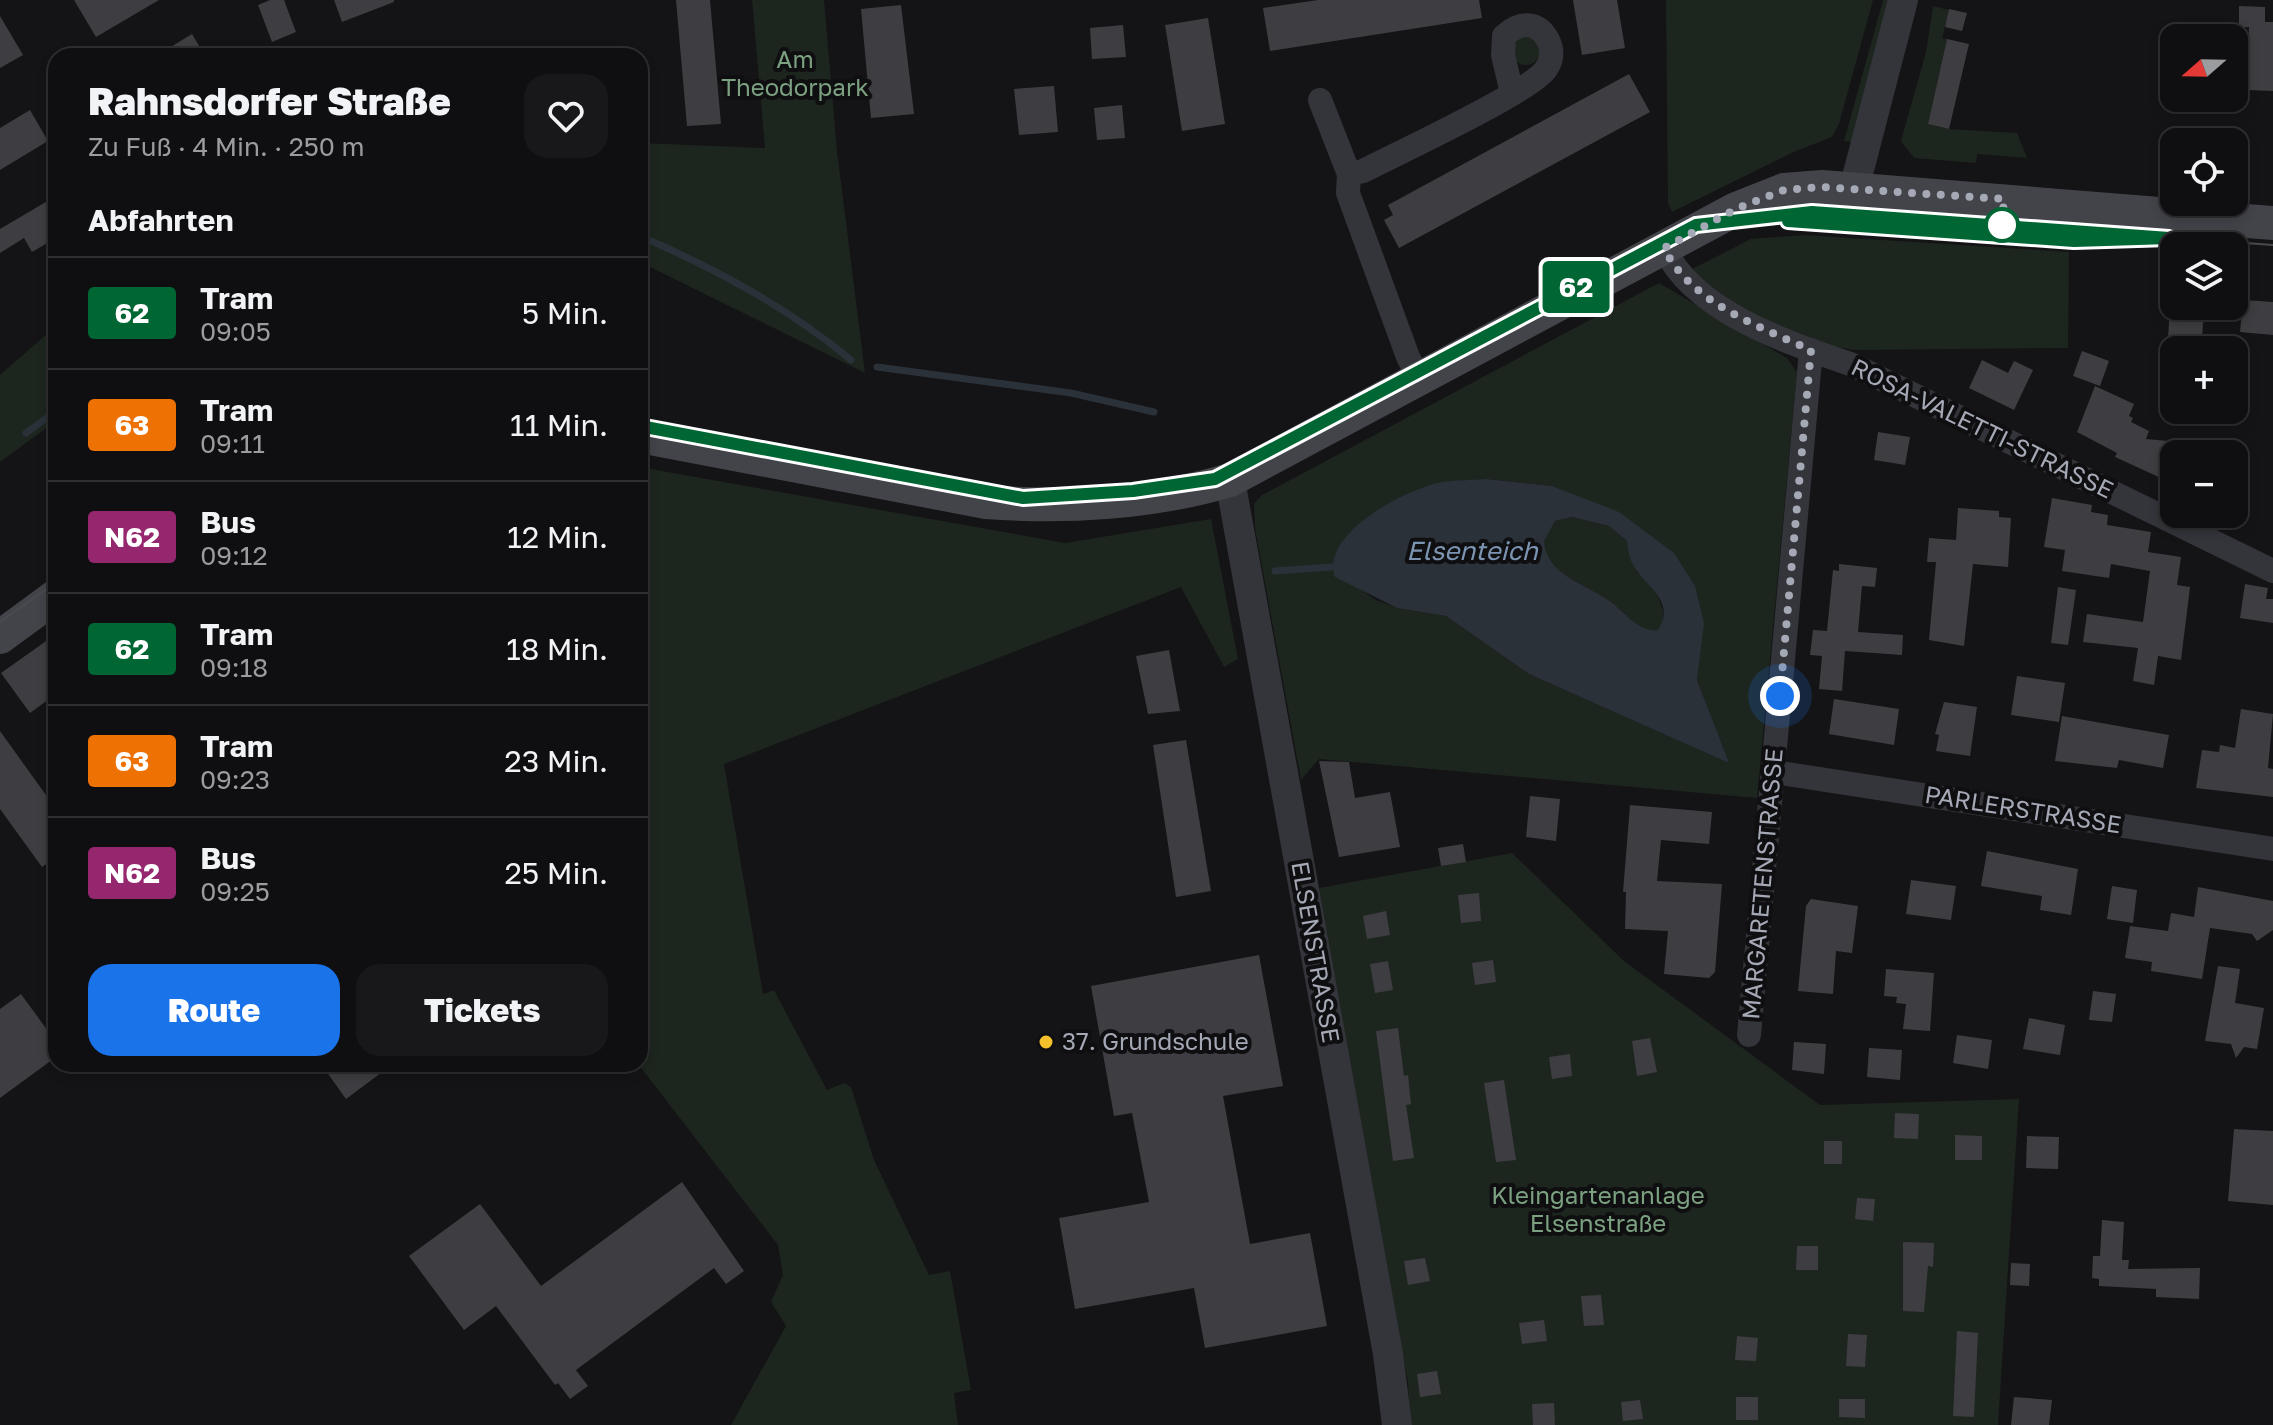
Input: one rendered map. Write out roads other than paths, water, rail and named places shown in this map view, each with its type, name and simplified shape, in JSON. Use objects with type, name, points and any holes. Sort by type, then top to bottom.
[{"type":"main road","points":[[648,438],[986,502],[1027,505],[1178,492],[1230,480],[1764,195],[1822,187],[2273,223]]},
{"type":"main road","points":[[0,637],[48,602]]},
{"type":"street","points":[[1854,189],[1903,0]]},
{"type":"street","points":[[1349,174],[1363,171],[1512,93]]},
{"type":"street","points":[[1320,100],[1349,174],[1348,193],[1408,357],[1419,379]]},
{"type":"street","name":"ROSA-VALETTI-STRASSE","points":[[1664,248],[1675,270],[1692,286],[1738,317],[1853,365],[2273,571]]},
{"type":"street","name":"MARGARETENSTRASSE","points":[[1749,1035],[1811,350]]},
{"type":"street","name":"ELSENSTRASSE","points":[[1230,480],[1388,1354],[1397,1425]]},
{"type":"street","name":"PARLERSTRASSE","points":[[1774,772],[2273,849]]},
{"type":"water","name":"Elsenteich","points":[[1487,479],[1552,486],[1619,512],[1674,553],[1695,586],[1704,623],[1697,680],[1729,763],[1529,674],[1446,616],[1397,608],[1335,577],[1334,561],[1340,545],[1353,530],[1389,503],[1427,486],[1448,481]],"holes":[[[1572,517],[1609,526],[1627,541],[1633,564],[1659,597],[1664,612],[1658,630],[1638,625],[1611,602],[1570,578],[1552,563],[1547,553],[1544,541],[1555,521]]]},
{"type":"waterway","points":[[648,240],[750,290],[802,323],[851,360]]},
{"type":"waterway","points":[[877,367],[1071,393],[1154,412]]},
{"type":"waterway","points":[[26,433],[48,417]]},
{"type":"waterway","points":[[1275,571],[1331,567]]},
{"type":"tram line","points":[[648,428],[1023,498],[1133,491],[1215,479],[1696,225],[1812,212],[2273,245]]},
{"type":"tram line","name":"62","points":[[648,428],[1023,498],[1133,491],[1215,479],[1696,225],[1812,212],[2169,238],[2074,241],[1788,221]]},
{"type":"tram line","points":[[0,622],[48,588]]},
{"type":"place","name":"37. Grundschule","points":[[1046,1042]]},
{"type":"park label","name":"Am Theodorpark","points":[[795,74]]},
{"type":"park label","name":"Kleingartenanlage Elsenstraße","points":[[1598,1210]]}]
